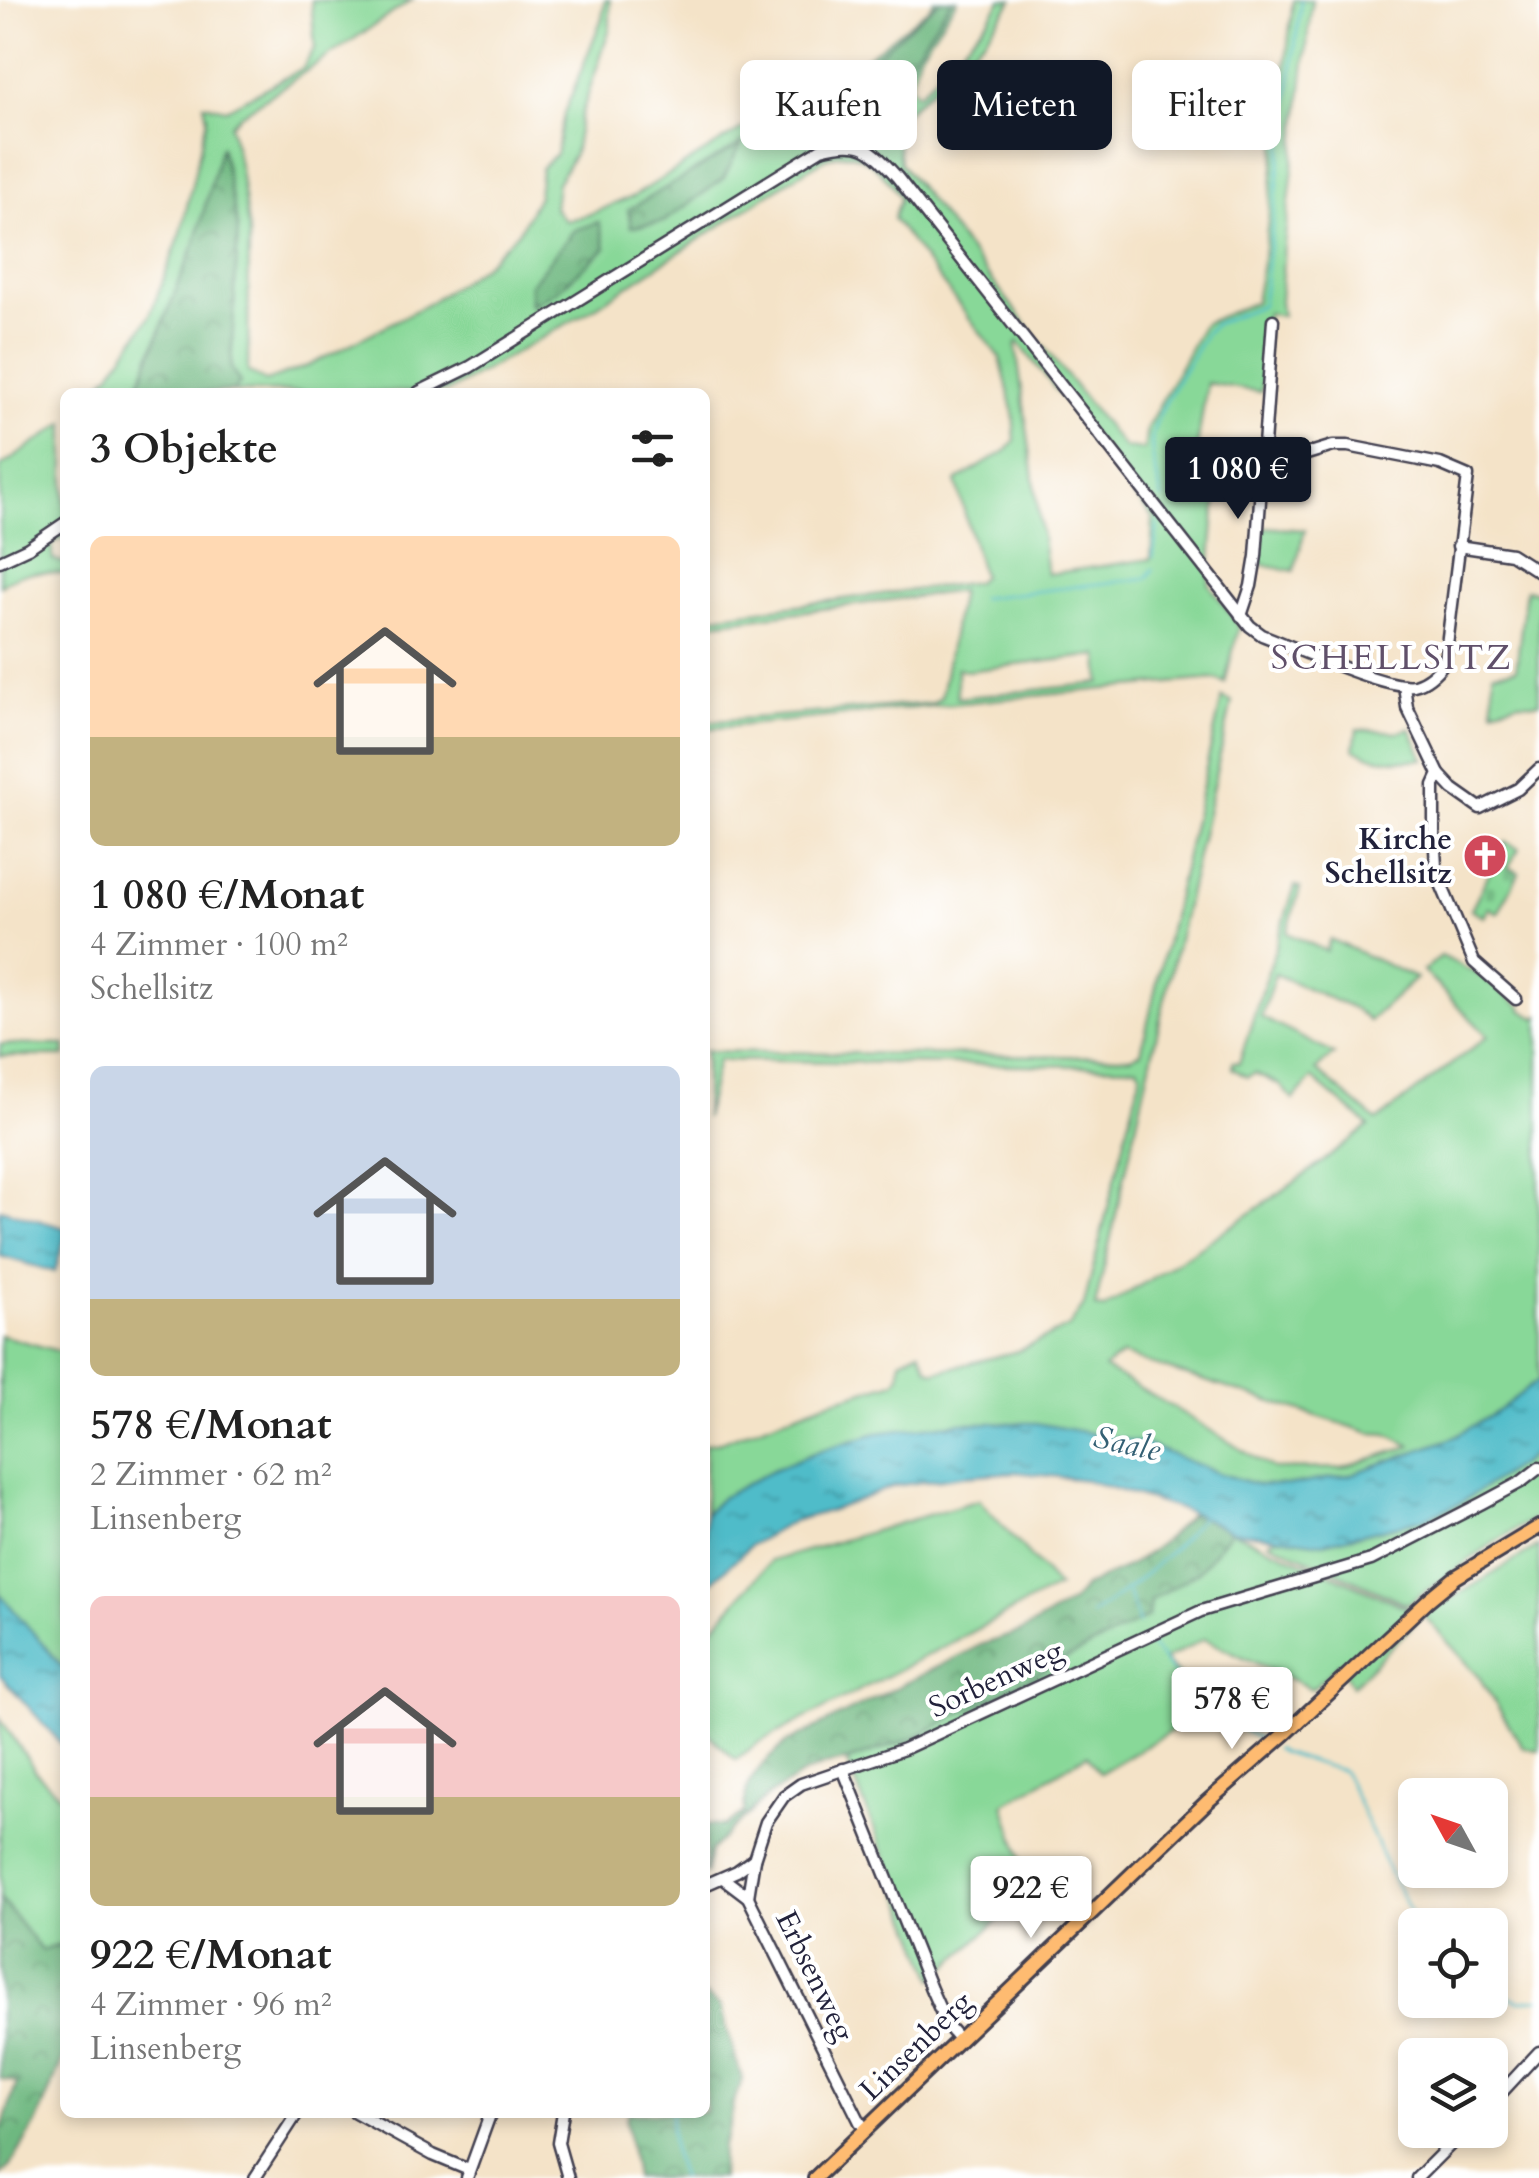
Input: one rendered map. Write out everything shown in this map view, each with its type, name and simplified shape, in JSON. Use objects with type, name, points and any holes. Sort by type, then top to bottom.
[{"type":"main road","name":"Linsenberg","points":[[816,2178],[1226,1785],[1446,1584],[1539,1527]]},
{"type":"street","points":[[427,388],[470,367],[822,149],[844,143],[874,152],[897,177],[1250,626],[1392,684],[1417,684],[1436,673],[1445,661],[1468,476],[1440,464],[1348,446],[1262,462]]},
{"type":"street","points":[[1241,616],[1252,586],[1256,556],[1273,320]]},
{"type":"street","points":[[0,562],[60,527]]},
{"type":"street","points":[[1458,546],[1511,554],[1539,572]]},
{"type":"street","points":[[1404,685],[1407,707],[1439,774],[1453,790],[1480,808],[1518,789],[1539,769]]},
{"type":"street","points":[[1439,774],[1434,785],[1434,831],[1441,884],[1474,962],[1516,999]]},
{"type":"street","name":"Sorbenweg","points":[[748,1897],[754,1859],[766,1822],[784,1796],[808,1780],[904,1749],[1201,1611],[1371,1560],[1508,1489],[1539,1468]]},
{"type":"street","points":[[843,1770],[936,1999],[959,2040]]},
{"type":"street","points":[[710,1883],[754,1859]]},
{"type":"street","points":[[723,1878],[748,1897]]},
{"type":"street","name":"Erbsenweg","points":[[748,1897],[866,2130]]},
{"type":"street","points":[[1508,2086],[1539,2052]]},
{"type":"street","points":[[255,2178],[294,2118]]},
{"type":"street","points":[[366,2118],[468,2174],[489,2118]]},
{"type":"street","points":[[562,2118],[558,2143],[568,2178]]},
{"type":"street","points":[[1417,2178],[1447,2148]]},
{"type":"green space","points":[[311,0],[412,0],[230,125],[249,234],[248,372],[266,381],[310,365],[426,305],[483,266],[519,231],[538,196],[541,168],[556,154],[564,114],[602,18],[605,0],[610,0],[610,28],[580,119],[574,154],[557,183],[554,208],[566,221],[634,196],[740,130],[740,144],[740,150],[899,150],[900,163],[1110,431],[1125,448],[1144,450],[1147,428],[1203,324],[1255,302],[1276,150],[1281,150],[1281,106],[1293,0],[1312,0],[1284,247],[1282,316],[1267,313],[1261,392],[1207,383],[1195,460],[1223,468],[1209,584],[1239,626],[1225,683],[1216,679],[710,729],[710,722],[933,703],[941,697],[960,591],[710,623],[710,616],[976,582],[982,576],[956,481],[1015,441],[1013,410],[1000,358],[893,219],[900,198],[895,190],[874,166],[856,156],[836,155],[807,169],[589,311],[454,388],[236,388],[240,383],[231,368],[238,228],[221,149],[196,240],[138,388],[97,388],[149,318],[181,233],[207,118],[204,104],[226,109],[303,68],[315,47]],"holes":[[[740,144],[723,179],[663,222]],[[599,222],[606,248],[556,291],[531,305],[530,285],[574,231]],[[1018,342],[1121,472],[1122,481],[1153,518],[1151,559],[1047,574]],[[1099,655],[1101,683],[957,698],[957,668],[967,671]]]},
{"type":"green space","points":[[934,0],[940,0],[872,60],[862,60]]},
{"type":"green space","points":[[940,0],[952,0],[912,60],[872,60]]},
{"type":"green space","points":[[952,0],[957,0],[917,62],[912,60]]},
{"type":"green space","points":[[1001,0],[1013,0],[985,38],[962,60],[950,60],[989,19]]},
{"type":"green space","points":[[937,74],[937,83],[917,102],[917,93]]},
{"type":"green space","points":[[740,144],[723,179],[663,222],[631,227],[628,210]]},
{"type":"green space","points":[[221,146],[238,228],[231,368],[240,383],[236,388],[138,388],[196,240]]},
{"type":"green space","points":[[599,222],[606,248],[556,291],[531,306],[530,285],[574,230]]},
{"type":"green space","points":[[60,426],[60,539],[52,545],[53,560],[60,562],[60,574],[23,574],[0,586],[0,467]]},
{"type":"green space","points":[[1262,527],[1305,530],[1294,571],[1260,564]]},
{"type":"green space","points":[[1526,589],[1539,593],[1539,703],[1519,702],[1493,709],[1493,673],[1516,669]]},
{"type":"green space","points":[[1222,698],[1232,702],[1095,1307],[1104,1308],[1206,1243],[1369,1126],[1312,1078],[1293,1100],[1280,1085],[1255,1073],[1247,1077],[1232,1068],[1233,1062],[1239,1063],[1295,886],[1300,888],[1287,933],[1326,951],[1330,939],[1416,978],[1369,1021],[1356,1010],[1275,974],[1261,1017],[1334,1054],[1316,1070],[1377,1121],[1488,1036],[1423,971],[1441,956],[1478,974],[1522,1010],[1539,1016],[1539,1380],[1494,1414],[1448,1440],[1349,1475],[1292,1485],[1259,1485],[1218,1473],[877,1433],[773,1470],[721,1498],[710,1509],[710,1443],[895,1382],[901,1360],[920,1351],[928,1368],[935,1372],[1018,1351],[1069,1327],[1084,1305],[1141,1073],[1137,1067],[718,1060],[710,1096],[710,1051],[1130,1057],[1141,1052]],"holes":[[[1122,1355],[1371,1433],[1387,1434],[1411,1446],[1342,1468],[1273,1469],[1104,1368]]]},
{"type":"green space","points":[[1410,728],[1424,759],[1388,760],[1354,749],[1357,729],[1398,732]]},
{"type":"green space","points":[[1505,842],[1519,848],[1509,867],[1519,873],[1498,913],[1489,908],[1484,917],[1471,909]]},
{"type":"green space","points":[[0,1044],[60,1045],[60,1056],[0,1056]]},
{"type":"green space","points":[[0,1335],[60,1352],[60,1664],[0,1594]]},
{"type":"green space","points":[[1539,1448],[1539,1515],[1407,1604],[1269,1542],[1281,1536],[1323,1543],[1420,1520],[1460,1503]]},
{"type":"green space","points":[[979,1500],[1058,1587],[758,1743],[736,1760],[710,1736],[710,1631],[771,1561]]},
{"type":"green space","points":[[1192,1513],[1231,1531],[1199,1571],[1150,1601],[1148,1617],[911,1739],[802,1775],[768,1796],[710,1855],[710,1824],[725,1826],[744,1813],[751,1781],[786,1743],[981,1645],[1020,1632],[1074,1600],[1084,1587],[1133,1564]]},
{"type":"green space","points":[[1231,1531],[1422,1614],[1539,1546],[1539,1750],[1523,1747],[1477,1674],[1423,1615],[1352,1686],[1339,1663],[1312,1689],[1204,1639],[1164,1660],[1212,1707],[1100,1773],[1087,1755],[1004,1804],[1031,1890],[934,1979],[847,1761],[911,1739],[1150,1601],[1198,1571]]},
{"type":"green space","points":[[0,1718],[37,1773],[60,1796],[60,1945],[41,1951],[0,1898]]},
{"type":"green space","points":[[0,1898],[41,1950],[60,1945],[60,2066],[36,2124],[0,2176],[0,2133],[17,2083],[0,2078]]},
{"type":"green space","points":[[710,1999],[720,2006],[742,2079],[722,2147],[721,2178],[635,2178],[626,2120],[710,2118]]},
{"type":"water","points":[[0,1209],[60,1227],[60,1254],[55,1272],[0,1256]]},
{"type":"water","name":"Saale","points":[[1539,1380],[1539,1448],[1460,1503],[1420,1520],[1323,1543],[1231,1531],[1192,1513],[1086,1480],[1016,1472],[894,1486],[793,1521],[751,1545],[710,1583],[710,1509],[721,1498],[773,1470],[877,1433],[958,1423],[1036,1423],[1143,1443],[1258,1485],[1292,1485],[1349,1475],[1448,1440],[1494,1414]]},
{"type":"water","points":[[0,1594],[60,1664],[60,1742],[0,1675]]},
{"type":"waterway","points":[[1162,499],[1152,437],[1167,399],[1206,332],[1215,324],[1262,305],[1301,0]]},
{"type":"waterway","points":[[1153,557],[1158,523]]},
{"type":"waterway","points":[[981,598],[1147,578],[1153,569]]},
{"type":"waterway","points":[[1091,1615],[1149,1571],[1201,1518]]},
{"type":"waterway","points":[[1128,1592],[1139,1624]]},
{"type":"waterway","points":[[1149,1643],[1185,1688],[1229,1722],[1264,1742]]},
{"type":"waterway","points":[[1275,1749],[1343,1771],[1409,1908]]},
{"type":"waterway","points":[[1508,1996],[1520,2001],[1539,1999]]},
{"type":"waterway","points":[[672,2118],[672,2146],[682,2178]]},
{"type":"place","name":"Kirche Schellsitz","points":[[1485,856]]},
{"type":"district","name":"SCHELLSITZ","points":[[1392,658]]}]
